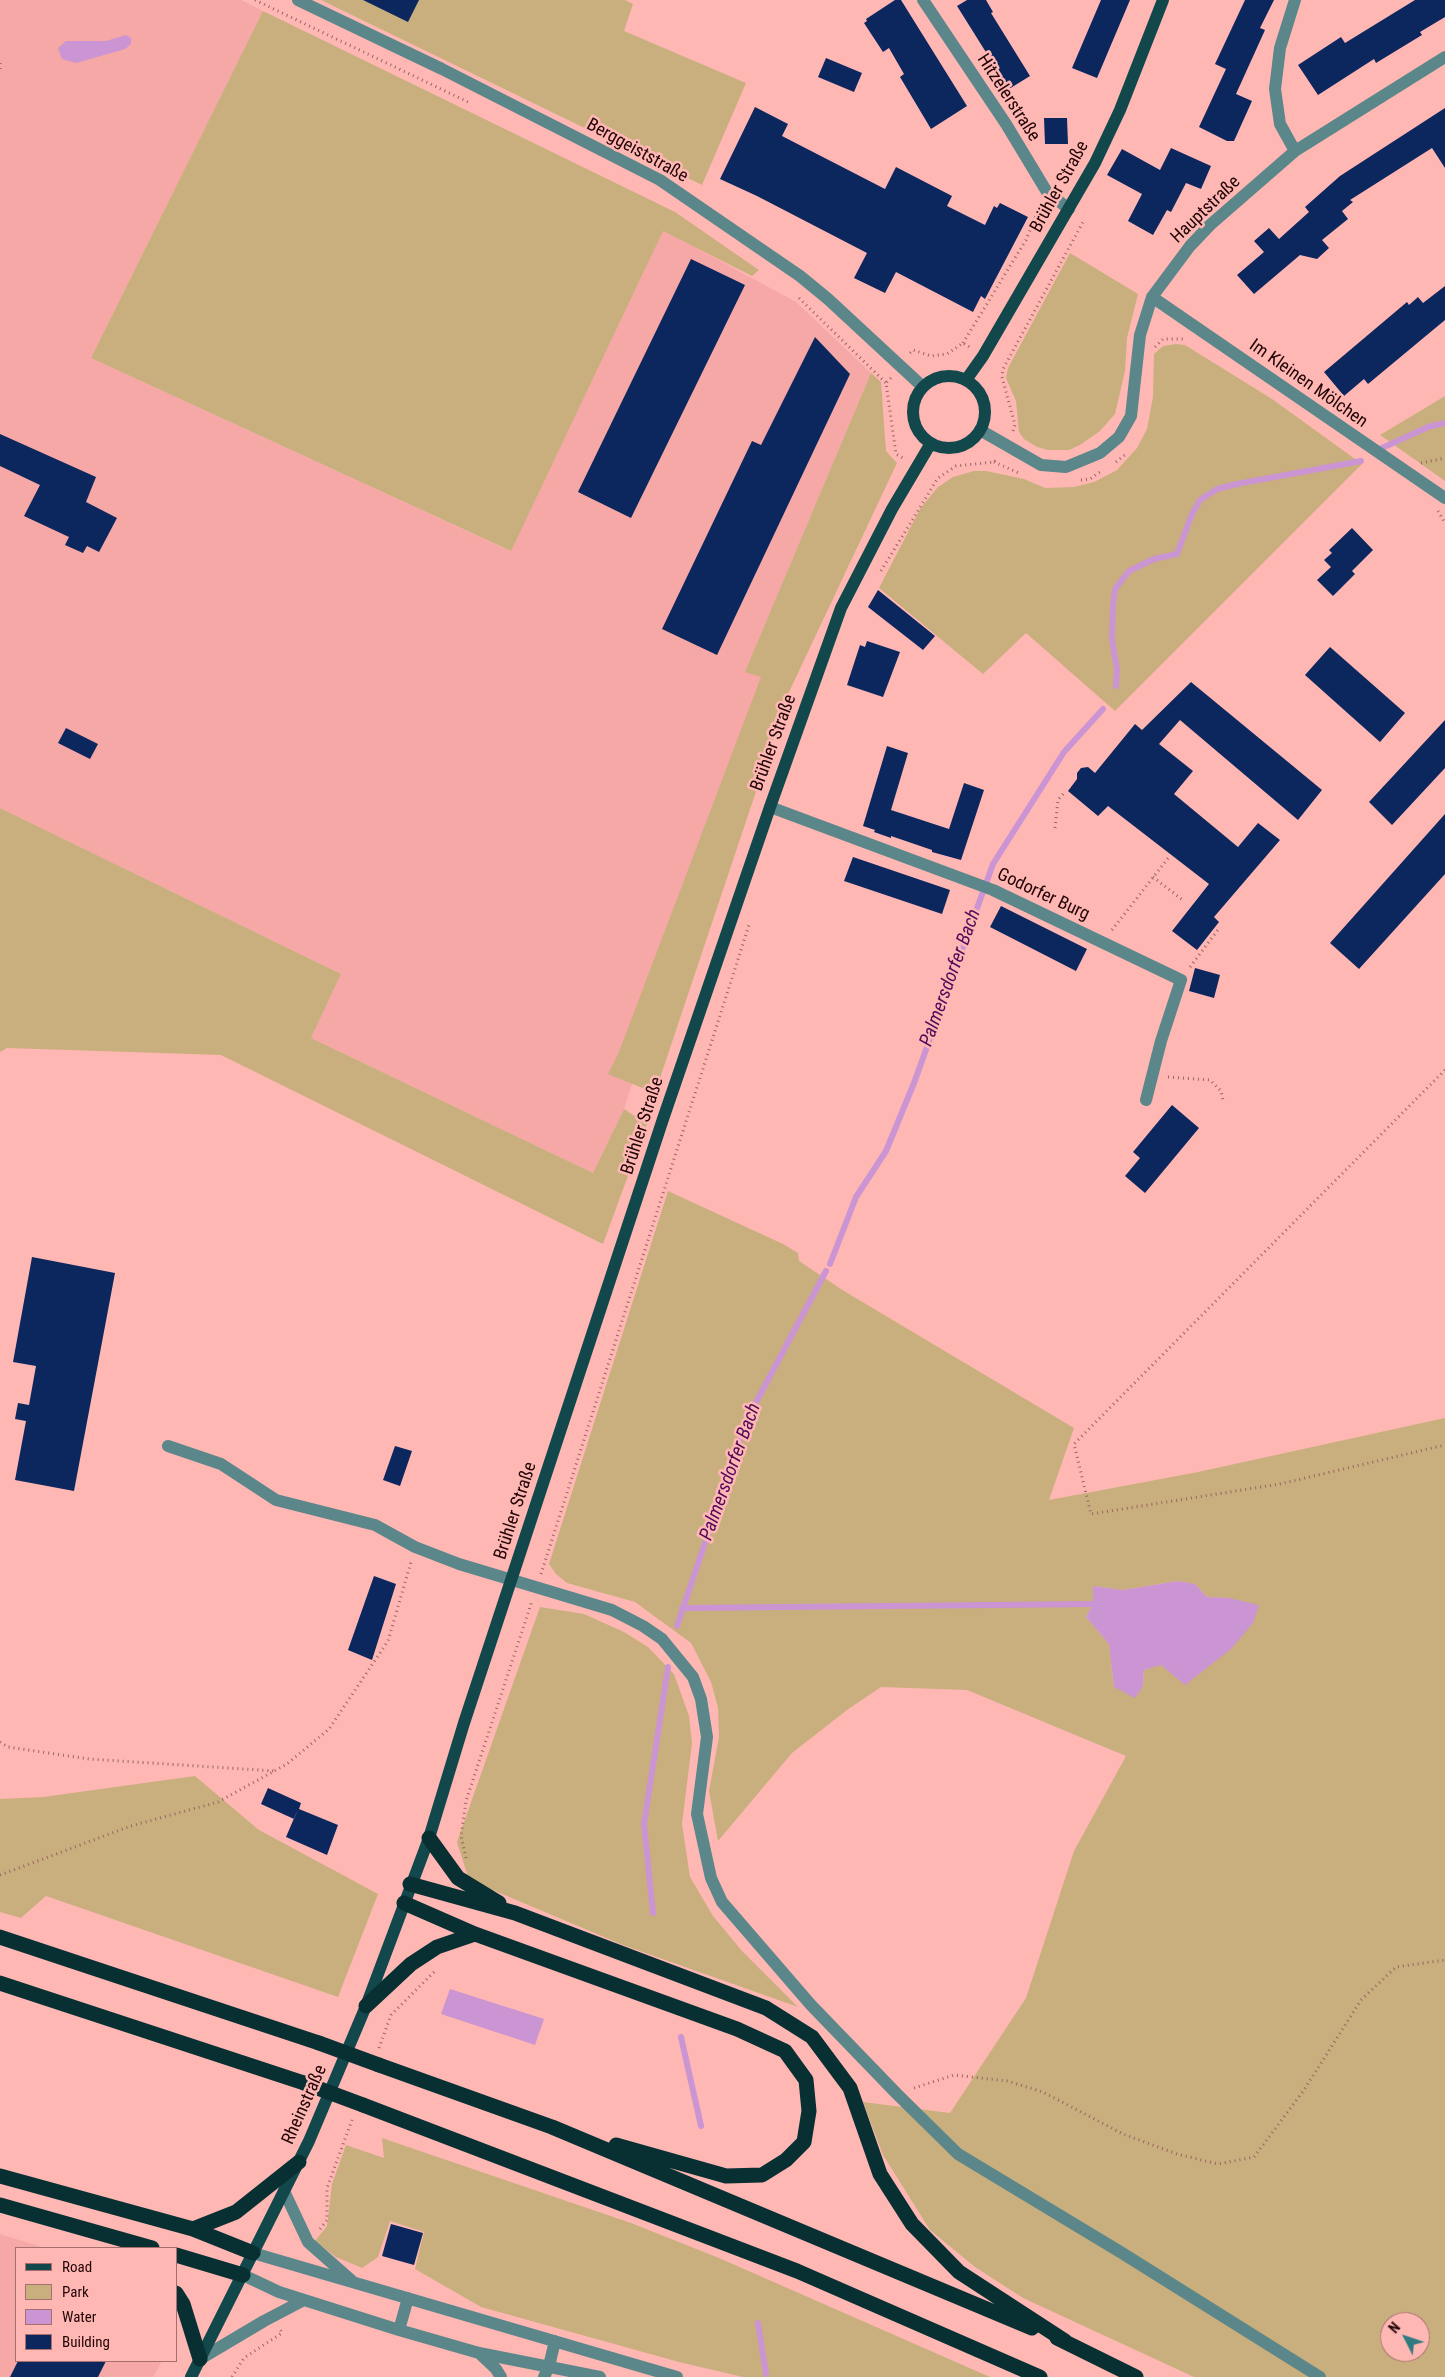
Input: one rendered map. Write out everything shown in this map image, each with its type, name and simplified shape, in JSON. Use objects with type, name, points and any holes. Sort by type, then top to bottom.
[{"type":"highway","points":[[429,1838],[458,1878],[515,1913]]},
{"type":"highway","points":[[410,1884],[515,1913],[766,2008],[812,2037],[850,2088],[880,2174],[912,2224],[959,2272],[1065,2342]]},
{"type":"highway","points":[[404,1903],[475,1934],[737,2029],[785,2051],[806,2080],[809,2111],[804,2142],[786,2160],[762,2175],[726,2176],[552,2127]]},
{"type":"highway","points":[[366,2006],[411,1964],[437,1947],[475,1934]]},
{"type":"highway","points":[[0,1937],[319,2043],[378,2058],[552,2127],[1065,2342],[1136,2377]]},
{"type":"highway","points":[[0,1983],[304,2083],[358,2110],[797,2271],[1040,2377]]},
{"type":"highway","points":[[0,1993],[94,2014]]},
{"type":"highway","points":[[193,2229],[236,2212],[299,2162]]},
{"type":"highway","points":[[0,2176],[193,2229],[254,2253]]},
{"type":"highway","points":[[0,2205],[124,2243],[146,2247]]},
{"type":"highway","points":[[178,2256],[243,2275]]},
{"type":"highway","points":[[178,2297],[183,2304],[200,2359]]},
{"type":"main road","name":"Brühler Straße","points":[[966,380],[983,356],[1095,163],[1120,110],[1163,0]]},
{"type":"main road","points":[[945,376],[966,380],[977,389],[983,398],[985,409],[980,430],[973,438],[954,447],[943,447],[931,443],[917,428],[913,418],[916,396],[923,386],[933,379],[945,376]]},
{"type":"main road","name":"Brühler Straße","points":[[429,1838],[663,1119],[770,807],[841,608],[892,509],[931,443]]},
{"type":"main road","name":"Rheinstraße","points":[[191,2377],[299,2162],[366,2006],[410,1884],[429,1838]]},
{"type":"street","name":"Berggeiststraße","points":[[298,0],[442,69],[660,180],[800,276],[828,299],[923,386]]},
{"type":"street","name":"Hitzelerstraße","points":[[923,0],[1006,124],[1046,192],[1069,209]]},
{"type":"street","points":[[1295,151],[1280,124],[1275,89],[1280,48],[1296,0]]},
{"type":"street","name":"Hauptstraße","points":[[980,430],[1041,465],[1066,466],[1100,454],[1118,437],[1131,416],[1140,335],[1152,297],[1190,246],[1210,225],[1295,151],[1445,57]]},
{"type":"street","name":"Im Kleinen Mölchen","points":[[1152,297],[1445,498]]},
{"type":"street","name":"Godorfer Burg","points":[[770,807],[993,890],[1181,980]]},
{"type":"street","points":[[1146,1100],[1181,980]]},
{"type":"street","points":[[168,1446],[221,1464],[276,1500],[375,1525],[415,1547],[511,1582],[612,1610],[643,1626],[662,1639],[693,1677],[701,1699],[707,1737],[697,1814],[711,1878],[722,1902],[811,2005],[958,2154],[1122,2252],[1320,2377]]},
{"type":"street","points":[[284,2191],[308,2242],[356,2284]]},
{"type":"street","points":[[254,2253],[554,2341],[658,2374],[677,2377]]},
{"type":"street","points":[[243,2275],[279,2292],[479,2353],[546,2372],[600,2377]]},
{"type":"street","points":[[399,2330],[408,2298]]},
{"type":"street","points":[[200,2359],[274,2315],[304,2300]]},
{"type":"street","points":[[546,2372],[554,2341]]},
{"type":"street","points":[[479,2353],[496,2369],[501,2377]]},
{"type":"path","points":[[255,0],[476,107]]},
{"type":"path","points":[[0,63],[0,71]]},
{"type":"path","points":[[963,343],[1026,240],[1046,192]]},
{"type":"path","points":[[994,462],[1005,446],[1015,425],[1002,378],[1003,369],[1083,222]]},
{"type":"path","points":[[798,297],[886,383]]},
{"type":"path","points":[[1150,352],[1163,339],[1187,339]]},
{"type":"path","points":[[1115,463],[1124,458],[1128,451]]},
{"type":"path","points":[[877,578],[938,478],[956,466],[994,462],[1026,475]]},
{"type":"path","points":[[1072,481],[1090,479],[1107,468]]},
{"type":"path","points":[[1055,828],[1058,800],[1064,793]]},
{"type":"path","points":[[1102,942],[1169,857]]},
{"type":"path","points":[[1153,877],[1184,901]]},
{"type":"path","points":[[458,1878],[468,1862],[461,1836],[466,1801],[751,918]]},
{"type":"path","points":[[1181,980],[1220,927]]},
{"type":"path","points":[[1445,1070],[1074,1444],[1091,1514],[1280,1484],[1445,1446]]},
{"type":"path","points":[[1152,1076],[1210,1080],[1221,1091],[1223,1100]]},
{"type":"path","points":[[0,1875],[131,1826],[218,1802],[287,1764],[329,1730],[388,1642],[415,1547]]},
{"type":"path","points":[[0,1742],[8,1747],[89,1759],[275,1771]]},
{"type":"path","points":[[378,2058],[391,2015],[441,1966],[437,1947]]},
{"type":"path","points":[[897,2094],[954,2075],[1007,2081],[1043,2092],[1123,2134],[1177,2154],[1218,2164],[1254,2157],[1304,2090],[1361,2000],[1396,1967],[1445,1960]]},
{"type":"path","points":[[308,2242],[327,2220],[327,2188],[358,2110]]},
{"type":"path","points":[[232,2377],[244,2358],[282,2334],[274,2315]]},
{"type":"shaded area","points":[[0,0],[241,0],[263,11],[91,358],[510,551],[663,230],[796,302],[871,373],[746,671],[761,677],[624,1109],[593,1173],[311,1038],[341,974],[0,808]]},
{"type":"shaded area","points":[[0,2234],[42,2247],[15,2247],[15,2362],[161,2362],[153,2377],[0,2377]]},
{"type":"green space","points":[[321,0],[625,0],[633,4],[624,31],[746,83],[702,185]]},
{"type":"green space","points":[[263,11],[675,212],[759,270],[752,276],[663,231],[511,551],[91,358]]},
{"type":"green space","points":[[1070,253],[1138,294],[1127,338],[1125,371],[1115,414],[1100,431],[1080,445],[1069,450],[1048,450],[1037,447],[1024,439],[1019,432],[1016,401],[1006,378],[1008,368]]},
{"type":"green space","points":[[1185,345],[1272,399],[1362,464],[1115,711],[1026,633],[983,674],[879,588],[920,509],[938,487],[953,477],[974,471],[986,471],[1024,479],[1045,488],[1074,487],[1094,482],[1117,470],[1137,448],[1147,429],[1153,397],[1154,354],[1163,346]]},
{"type":"green space","points":[[871,373],[881,382],[886,451],[897,463],[790,690],[655,1093],[608,1074],[619,1052],[761,677],[745,672]]},
{"type":"green space","points":[[1445,396],[1445,481],[1380,435]]},
{"type":"green space","points":[[0,808],[341,974],[311,1038],[593,1173],[624,1109],[647,1124],[603,1244],[221,1055],[7,1048],[0,1052]]},
{"type":"green space","points":[[668,1191],[783,1244],[798,1253],[799,1261],[844,1291],[1074,1428],[1049,1500],[1198,1472],[1445,1418],[1445,2377],[1194,2377],[1023,2298],[975,2267],[930,2230],[883,2155],[863,2102],[950,2113],[1026,1998],[1074,1851],[1126,1756],[967,1690],[881,1687],[847,1710],[792,1753],[718,1841],[709,1791],[719,1737],[718,1708],[711,1682],[691,1643],[635,1602],[567,1583],[556,1574],[549,1564]],"holes":[[[1178,1581],[1195,1584],[1207,1597],[1229,1598],[1184,1684],[1161,1664],[1144,1670],[1143,1686],[1114,1687],[1109,1644],[1086,1617],[1093,1604],[1093,1586],[1123,1590]]]},
{"type":"green space","points":[[540,1607],[584,1614],[624,1632],[648,1647],[674,1674],[689,1716],[692,1743],[682,1824],[690,1877],[713,1916],[742,1951],[798,2007],[623,1945],[469,1880],[457,1842]]},
{"type":"green space","points":[[195,1776],[259,1830],[378,1894],[338,1997],[46,1896],[21,1918],[0,1912],[0,1799],[43,1797]]},
{"type":"green space","points":[[382,2138],[631,2223],[719,2258],[990,2377],[743,2377],[679,2362],[481,2307],[415,2269],[424,2232],[390,2221],[378,2257],[362,2268],[336,2257],[315,2241],[327,2226],[332,2184],[346,2145],[384,2158]]},
{"type":"water","points":[[126,35],[131,38],[131,44],[125,49],[76,63],[62,59],[58,48],[66,41],[106,41]]},
{"type":"water","points":[[1178,1581],[1195,1584],[1207,1597],[1229,1598],[1259,1605],[1253,1623],[1231,1649],[1185,1685],[1161,1665],[1144,1670],[1143,1686],[1135,1698],[1114,1687],[1109,1644],[1086,1617],[1093,1604],[1093,1586],[1123,1590]]},
{"type":"water","points":[[450,1989],[544,2019],[535,2045],[441,2014]]},
{"type":"building","points":[[363,0],[419,0],[408,22]]},
{"type":"building","points":[[895,0],[901,0],[967,106],[931,129],[900,77],[904,74],[889,48],[883,52],[864,23],[867,21],[866,19]]},
{"type":"building","points":[[967,0],[986,0],[993,12],[991,13],[1030,76],[1009,89],[957,6]]},
{"type":"building","points":[[1101,0],[1130,0],[1097,78],[1072,68]]},
{"type":"building","points":[[1245,0],[1274,0],[1260,28],[1265,30],[1236,94],[1252,101],[1234,141],[1227,141],[1199,127],[1226,69],[1215,64]]},
{"type":"building","points":[[1415,0],[1445,0],[1445,17],[1420,32],[1422,35],[1376,63],[1374,59],[1318,95],[1298,65],[1341,37],[1345,43]]},
{"type":"building","points":[[826,58],[862,73],[854,92],[818,77]]},
{"type":"building","points":[[755,107],[788,124],[782,136],[885,189],[896,167],[952,196],[947,206],[985,225],[994,206],[997,208],[1000,203],[1028,217],[985,299],[981,296],[973,312],[896,272],[885,293],[854,278],[867,253],[720,179]]},
{"type":"building","points":[[1445,108],[1445,168],[1432,148],[1350,200],[1353,202],[1342,211],[1348,219],[1322,240],[1329,248],[1317,259],[1300,255],[1254,294],[1237,275],[1264,252],[1254,241],[1269,228],[1279,239],[1309,212],[1305,207],[1340,176]]},
{"type":"building","points":[[1044,118],[1067,118],[1068,144],[1045,144]]},
{"type":"building","points":[[1171,148],[1211,166],[1201,189],[1186,183],[1171,212],[1167,210],[1153,235],[1128,221],[1142,194],[1107,175],[1122,149],[1160,170]]},
{"type":"building","points":[[691,259],[745,285],[631,518],[578,492]]},
{"type":"building","points":[[1445,286],[1445,320],[1368,384],[1364,379],[1344,396],[1324,372],[1407,302],[1409,305],[1418,297],[1423,303]]},
{"type":"building","points":[[815,337],[850,374],[717,655],[662,629],[752,441],[761,445]]},
{"type":"building","points":[[0,434],[96,477],[86,502],[117,518],[99,552],[87,546],[83,553],[65,545],[69,537],[24,516],[40,485],[0,466]]},
{"type":"building","points":[[1352,528],[1373,550],[1352,571],[1355,574],[1333,596],[1317,580],[1331,567],[1324,560],[1332,553],[1329,550]]},
{"type":"building","points":[[878,590],[935,636],[923,650],[868,607]]},
{"type":"building","points":[[867,641],[900,652],[883,697],[847,685],[860,645],[865,647]]},
{"type":"building","points":[[1330,647],[1405,713],[1380,742],[1305,675]]},
{"type":"building","points":[[1191,682],[1322,790],[1298,820],[1180,720],[1159,744],[1193,771],[1174,794],[1238,847],[1258,823],[1280,840],[1214,917],[1219,922],[1197,950],[1172,931],[1209,884],[1108,806],[1098,816],[1068,791],[1077,779],[1077,773],[1081,768],[1088,767],[1095,773],[1135,724],[1142,730]]},
{"type":"building","points":[[1445,720],[1445,768],[1392,825],[1369,802]]},
{"type":"building","points":[[66,728],[98,744],[90,759],[58,743]]},
{"type":"building","points":[[887,746],[908,753],[891,810],[949,829],[964,783],[984,790],[961,860],[932,852],[932,850],[891,836],[891,838],[863,826]]},
{"type":"building","points":[[1445,814],[1445,874],[1359,969],[1330,943]]},
{"type":"building","points":[[853,857],[950,890],[942,914],[844,881]]},
{"type":"building","points":[[1001,906],[1087,949],[1076,971],[990,927]]},
{"type":"building","points":[[1195,968],[1220,975],[1214,998],[1189,991]]},
{"type":"building","points":[[1172,1105],[1199,1128],[1145,1193],[1125,1176],[1140,1158],[1133,1152]]},
{"type":"building","points":[[32,1257],[115,1273],[74,1491],[15,1480],[26,1421],[15,1419],[18,1403],[29,1405],[36,1366],[13,1362]]},
{"type":"building","points":[[395,1446],[412,1451],[400,1486],[383,1480]]},
{"type":"building","points":[[374,1576],[396,1584],[372,1660],[348,1650]]},
{"type":"building","points":[[268,1788],[301,1803],[299,1809],[338,1825],[327,1855],[286,1837],[294,1819],[261,1804]]},
{"type":"building","points":[[391,2224],[423,2233],[414,2265],[382,2256]]},
{"type":"building","points":[[18,2362],[106,2362],[98,2377],[10,2377]]},
{"type":"waterway","name":"Palmersdorfer Bach","points":[[1382,448],[1428,427],[1445,423]]},
{"type":"waterway","name":"Palmersdorfer Bach","points":[[1116,686],[1117,669],[1112,640],[1115,589],[1129,571],[1154,559],[1177,554],[1192,514],[1200,500],[1217,489],[1237,484],[1361,461]]},
{"type":"waterway","name":"Palmersdorfer Bach","points":[[830,1264],[856,1197],[886,1151],[914,1083],[993,864],[1064,752],[1103,709]]},
{"type":"waterway","name":"Palmersdorfer Bach","points":[[677,1626],[746,1421],[826,1271]]},
{"type":"waterway","points":[[682,1608],[1093,1604]]},
{"type":"waterway","name":"Palmersdorfer Bach","points":[[653,1913],[644,1824],[668,1667]]},
{"type":"waterway","name":"Palmersdorfer Bach","points":[[681,2037],[701,2126]]},
{"type":"waterway","name":"Palmersdorfer Bach","points":[[758,2323],[766,2374]]}]
